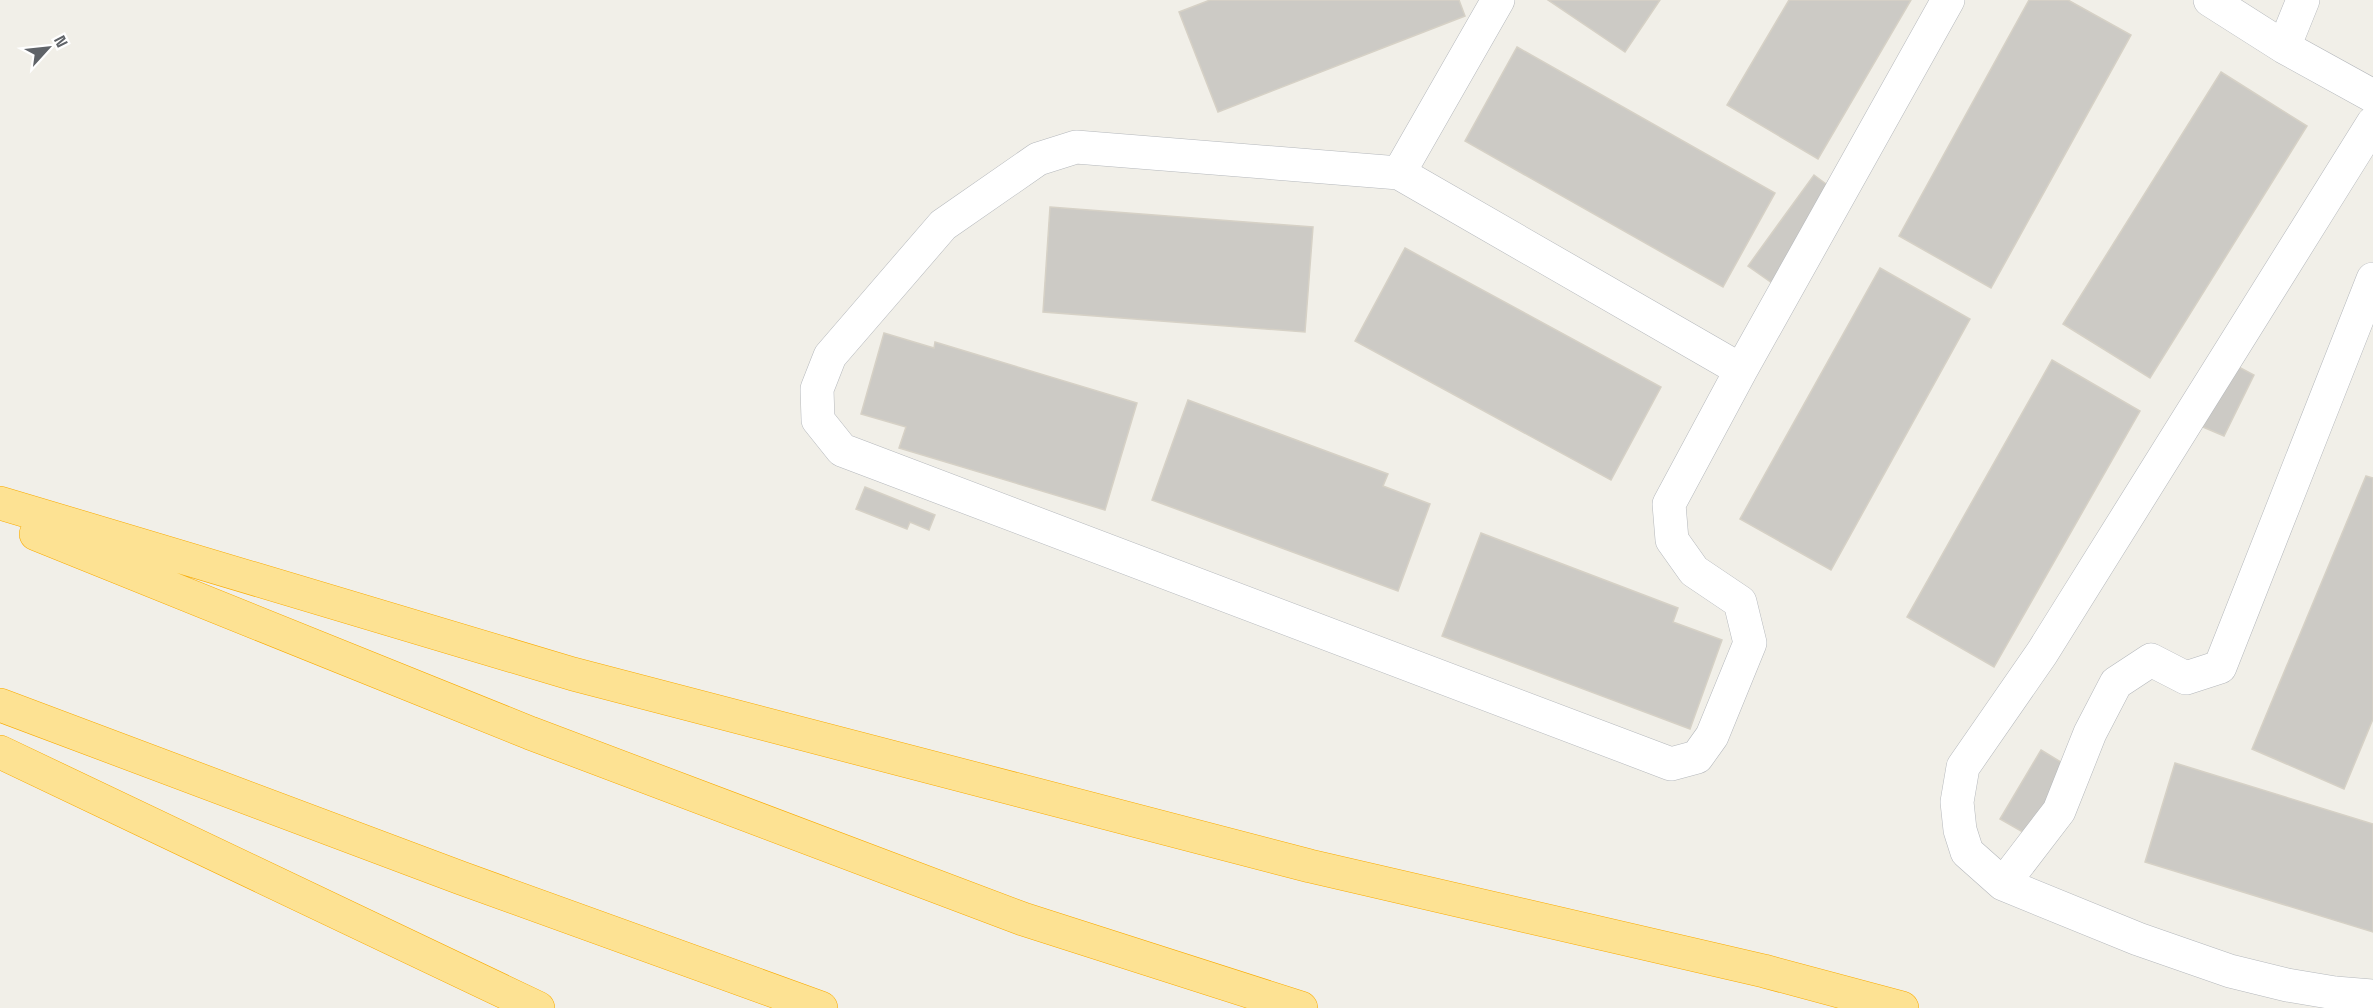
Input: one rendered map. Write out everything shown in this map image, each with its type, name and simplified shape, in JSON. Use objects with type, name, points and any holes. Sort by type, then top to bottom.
[{"type":"highway","points":[[0,503],[573,674],[1310,866],[1764,971],[1902,1008]]},
{"type":"highway","points":[[0,519],[530,733],[1023,919],[1301,1008]]},
{"type":"highway","points":[[0,705],[461,878],[821,1008]]},
{"type":"highway","points":[[0,752],[538,1008]]},
{"type":"lane","points":[[1399,173],[1498,0]]},
{"type":"lane","points":[[1741,370],[1399,173],[1076,147],[1038,159],[943,225],[830,356],[817,389],[818,420],[842,450],[1671,764],[1697,757],[1712,736],[1750,643],[1740,602],[1694,571],[1672,540],[1669,504],[1741,370],[1948,0]]},
{"type":"lane","points":[[2210,0],[2284,47],[2373,96]]},
{"type":"lane","points":[[2284,47],[2303,0]]},
{"type":"lane","points":[[2373,123],[2042,653],[1963,767],[1957,802],[1960,830],[1967,852],[2003,885],[2138,939],[2230,970],[2287,985],[2335,993],[2373,996]]},
{"type":"lane","points":[[2003,885],[2059,811],[2090,733],[2116,683],[2151,660],[2186,678],[2220,667],[2373,279]]},
{"type":"building","points":[[1210,0],[1459,0],[1465,16],[1218,112],[1179,12]]},
{"type":"building","points":[[1548,0],[1660,0],[1625,52]]},
{"type":"building","points":[[1789,0],[1911,0],[1818,159],[1727,105]]},
{"type":"building","points":[[2029,0],[2068,0],[2131,35],[1991,288],[1899,236]]},
{"type":"building","points":[[1517,47],[1775,193],[1723,287],[1465,141]]},
{"type":"building","points":[[2221,72],[2307,126],[2150,378],[2063,324]]},
{"type":"building","points":[[1814,175],[1838,193],[1772,283],[1748,266]]},
{"type":"building","points":[[1050,207],[1313,227],[1305,332],[1043,312]]},
{"type":"building","points":[[1405,248],[1661,387],[1611,480],[1355,341]]},
{"type":"building","points":[[1880,268],[1970,319],[1831,570],[1740,519]]},
{"type":"building","points":[[884,333],[934,348],[935,342],[1137,403],[1105,510],[899,448],[906,427],[861,414]]},
{"type":"building","points":[[2052,360],[2140,411],[1994,667],[1907,617]]},
{"type":"building","points":[[2233,364],[2254,375],[2224,436],[2203,427]]},
{"type":"building","points":[[1188,400],[1388,474],[1383,486],[1430,504],[1398,591],[1152,500]]},
{"type":"building","points":[[2366,476],[2373,478],[2373,719],[2344,789],[2252,749]]},
{"type":"building","points":[[865,487],[935,515],[929,530],[910,522],[907,529],[856,509]]},
{"type":"building","points":[[1481,533],[1678,608],[1673,622],[1722,640],[1690,729],[1442,636]]},
{"type":"building","points":[[2041,750],[2069,767],[2028,835],[2000,819]]},
{"type":"building","points":[[2175,763],[2373,824],[2373,932],[2145,862]]}]
